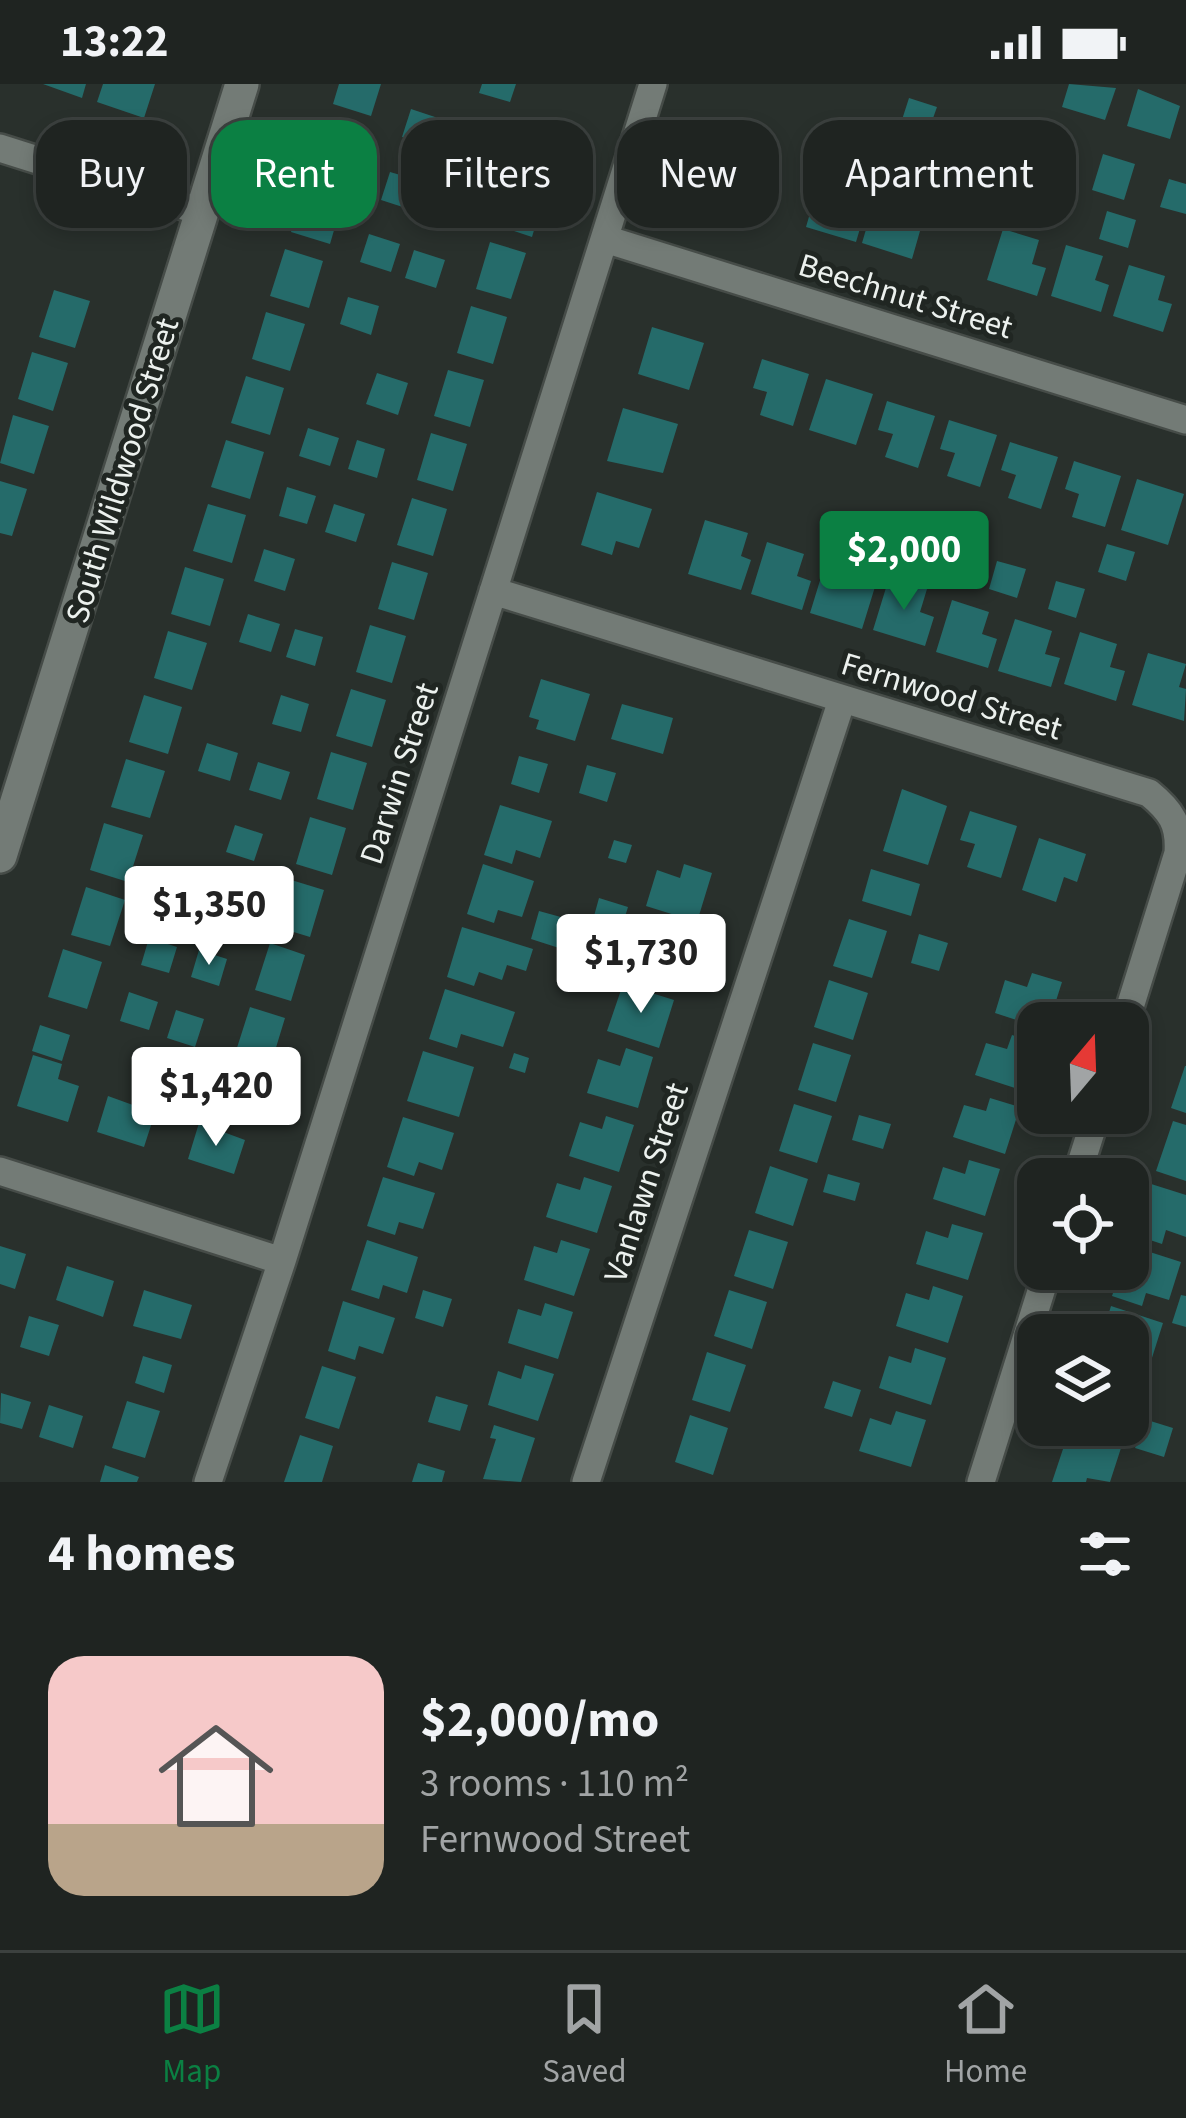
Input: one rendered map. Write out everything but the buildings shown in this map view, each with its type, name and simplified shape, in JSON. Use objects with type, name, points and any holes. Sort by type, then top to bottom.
[{"type":"street","name":"South Wildwood Street","points":[[0,856],[242,84]]},
{"type":"street","name":"Darwin Street","points":[[208,1482],[282,1262],[653,84]]},
{"type":"street","points":[[0,148],[202,212]]},
{"type":"street","name":"Beechnut Street","points":[[604,239],[1186,420]]},
{"type":"street","name":"Fernwood Street","points":[[494,591],[1149,793],[1175,819],[1180,832],[1178,853],[1132,1002]]},
{"type":"street","name":"Vanlawn Street","points":[[586,1482],[842,700]]},
{"type":"street","points":[[0,1171],[282,1262]]},
{"type":"street","points":[[980,1482],[1041,1290]]}]
